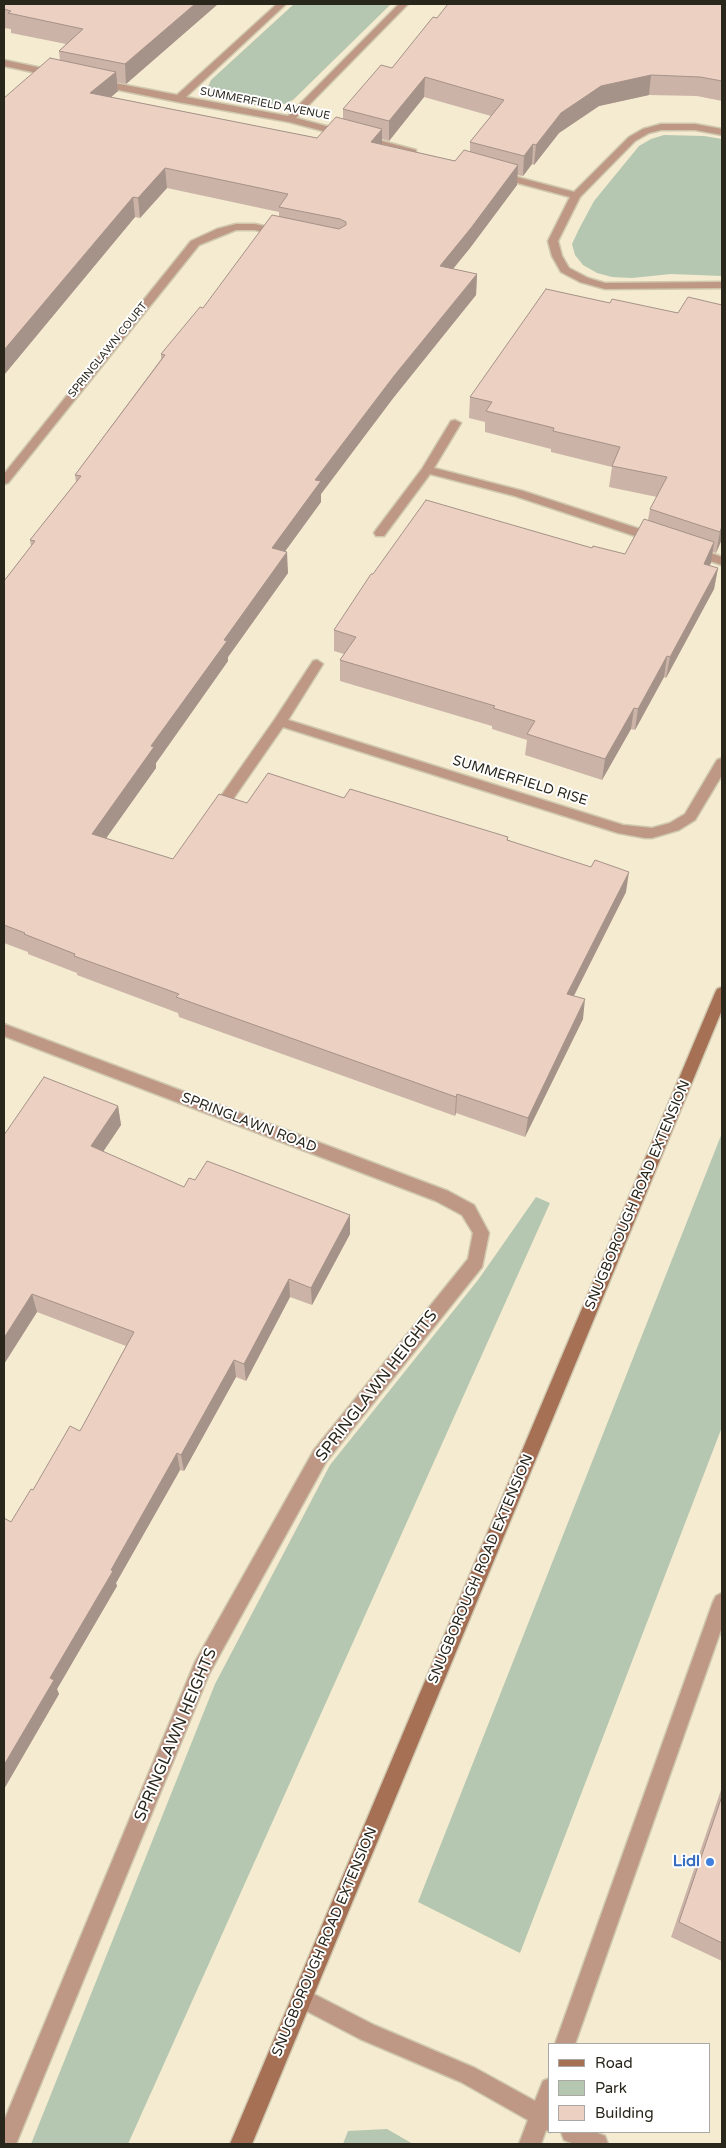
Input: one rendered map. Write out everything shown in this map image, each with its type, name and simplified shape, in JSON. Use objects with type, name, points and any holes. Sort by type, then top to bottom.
[{"type":"main road","name":"SNUGBOROUGH ROAD EXTENSION","points":[[241,2144],[722,993]]},
{"type":"street","points":[[178,99],[282,4]]},
{"type":"street","points":[[290,119],[404,4]]},
{"type":"street","points":[[5,65],[66,76]]},
{"type":"street","name":"SUMMERFIELD AVENUE","points":[[85,80],[290,119],[427,156]]},
{"type":"street","points":[[722,132],[677,127],[646,131],[632,139],[576,196],[553,241],[557,256],[565,270],[573,275],[605,286],[722,285]]},
{"type":"street","points":[[492,173],[576,196]]},
{"type":"street","name":"SPRINGLAWN COURT","points":[[4,480],[194,243],[236,226],[255,227],[294,235]]},
{"type":"street","points":[[380,533],[427,470],[455,423]]},
{"type":"street","points":[[427,470],[519,493],[666,542]]},
{"type":"street","points":[[685,549],[722,561]]},
{"type":"street","points":[[226,799],[280,722],[317,664]]},
{"type":"street","name":"SUMMERFIELD RISE","points":[[280,722],[623,830],[652,833],[674,827],[690,817],[722,763]]},
{"type":"street","name":"SPRINGLAWN ROAD","points":[[4,1030],[442,1196],[468,1210],[481,1233]]},
{"type":"street","name":"SPRINGLAWN HEIGHTS","points":[[5,2144],[202,1668],[320,1456],[476,1262],[481,1233]]},
{"type":"street","points":[[565,2043],[722,1602]]},
{"type":"street","points":[[302,1998],[367,2032],[468,2075],[545,2118]]},
{"type":"street","points":[[530,2144],[545,2118],[548,2100]]},
{"type":"street","points":[[574,2133],[597,2144]]},
{"type":"green space","points":[[294,4],[391,4],[293,100],[284,104],[254,105],[211,96],[207,89],[211,80]]},
{"type":"green space","points":[[664,135],[704,136],[722,139],[722,276],[671,274],[632,278],[612,277],[597,273],[583,265],[575,255],[572,244],[579,229],[594,201],[639,146],[651,139]]},
{"type":"green space","points":[[722,1133],[722,1427],[520,1953],[418,1902]]},
{"type":"green space","points":[[536,1197],[550,1203],[128,2144],[31,2144],[215,1684],[330,1465],[478,1280]]},
{"type":"green space","points":[[387,2129],[413,2144],[343,2144],[348,2131]]},
{"type":"building","points":[[4,4],[195,4],[125,64],[59,51],[83,29],[8,13],[11,11],[4,9]]},
{"type":"building","points":[[448,4],[722,4],[722,81],[700,77],[651,75],[601,86],[561,113],[536,145],[533,144],[524,156],[470,142],[504,100],[425,77],[389,121],[343,109],[381,65],[392,68],[433,17],[437,18]]},
{"type":"building","points":[[50,58],[116,72],[90,93],[317,138],[336,117],[382,129],[371,142],[455,161],[464,150],[518,165],[440,266],[477,274],[394,376],[315,480],[321,481],[272,548],[287,552],[224,640],[227,641],[151,746],[154,747],[92,834],[173,859],[219,794],[247,803],[268,773],[344,798],[350,789],[508,837],[507,840],[591,867],[595,860],[629,872],[567,994],[585,999],[528,1118],[457,1094],[456,1097],[176,997],[179,994],[74,956],[75,954],[4,925],[4,581],[35,541],[30,540],[81,476],[75,475],[165,355],[161,354],[200,307],[203,308],[272,215],[339,229],[346,225],[346,222],[340,219],[279,207],[288,194],[165,168],[138,198],[133,197],[4,350],[4,98]]},
{"type":"building","points":[[546,289],[610,303],[612,299],[678,313],[688,297],[722,305],[722,526],[720,532],[650,509],[667,477],[612,466],[620,447],[553,431],[554,428],[486,411],[492,402],[470,397]]},
{"type":"building","points":[[426,500],[592,548],[593,546],[625,554],[644,519],[714,542],[704,564],[718,568],[670,657],[667,656],[638,709],[634,708],[605,759],[527,734],[535,721],[493,708],[495,706],[340,660],[356,637],[334,630],[371,574],[373,574]]},
{"type":"building","points":[[44,1077],[118,1106],[91,1146],[184,1187],[189,1178],[195,1180],[207,1161],[350,1215],[311,1288],[289,1279],[244,1364],[234,1360],[181,1455],[177,1453],[111,1570],[113,1571],[50,1678],[54,1680],[4,1765],[4,1518],[11,1522],[31,1489],[33,1490],[70,1426],[80,1431],[134,1332],[32,1294],[4,1338],[4,1135]]},
{"type":"building","name":"Lidl","points":[[722,1796],[722,1943],[679,1922]]},
{"type":"place","name":"Lidl","points":[[710,1862]]}]
